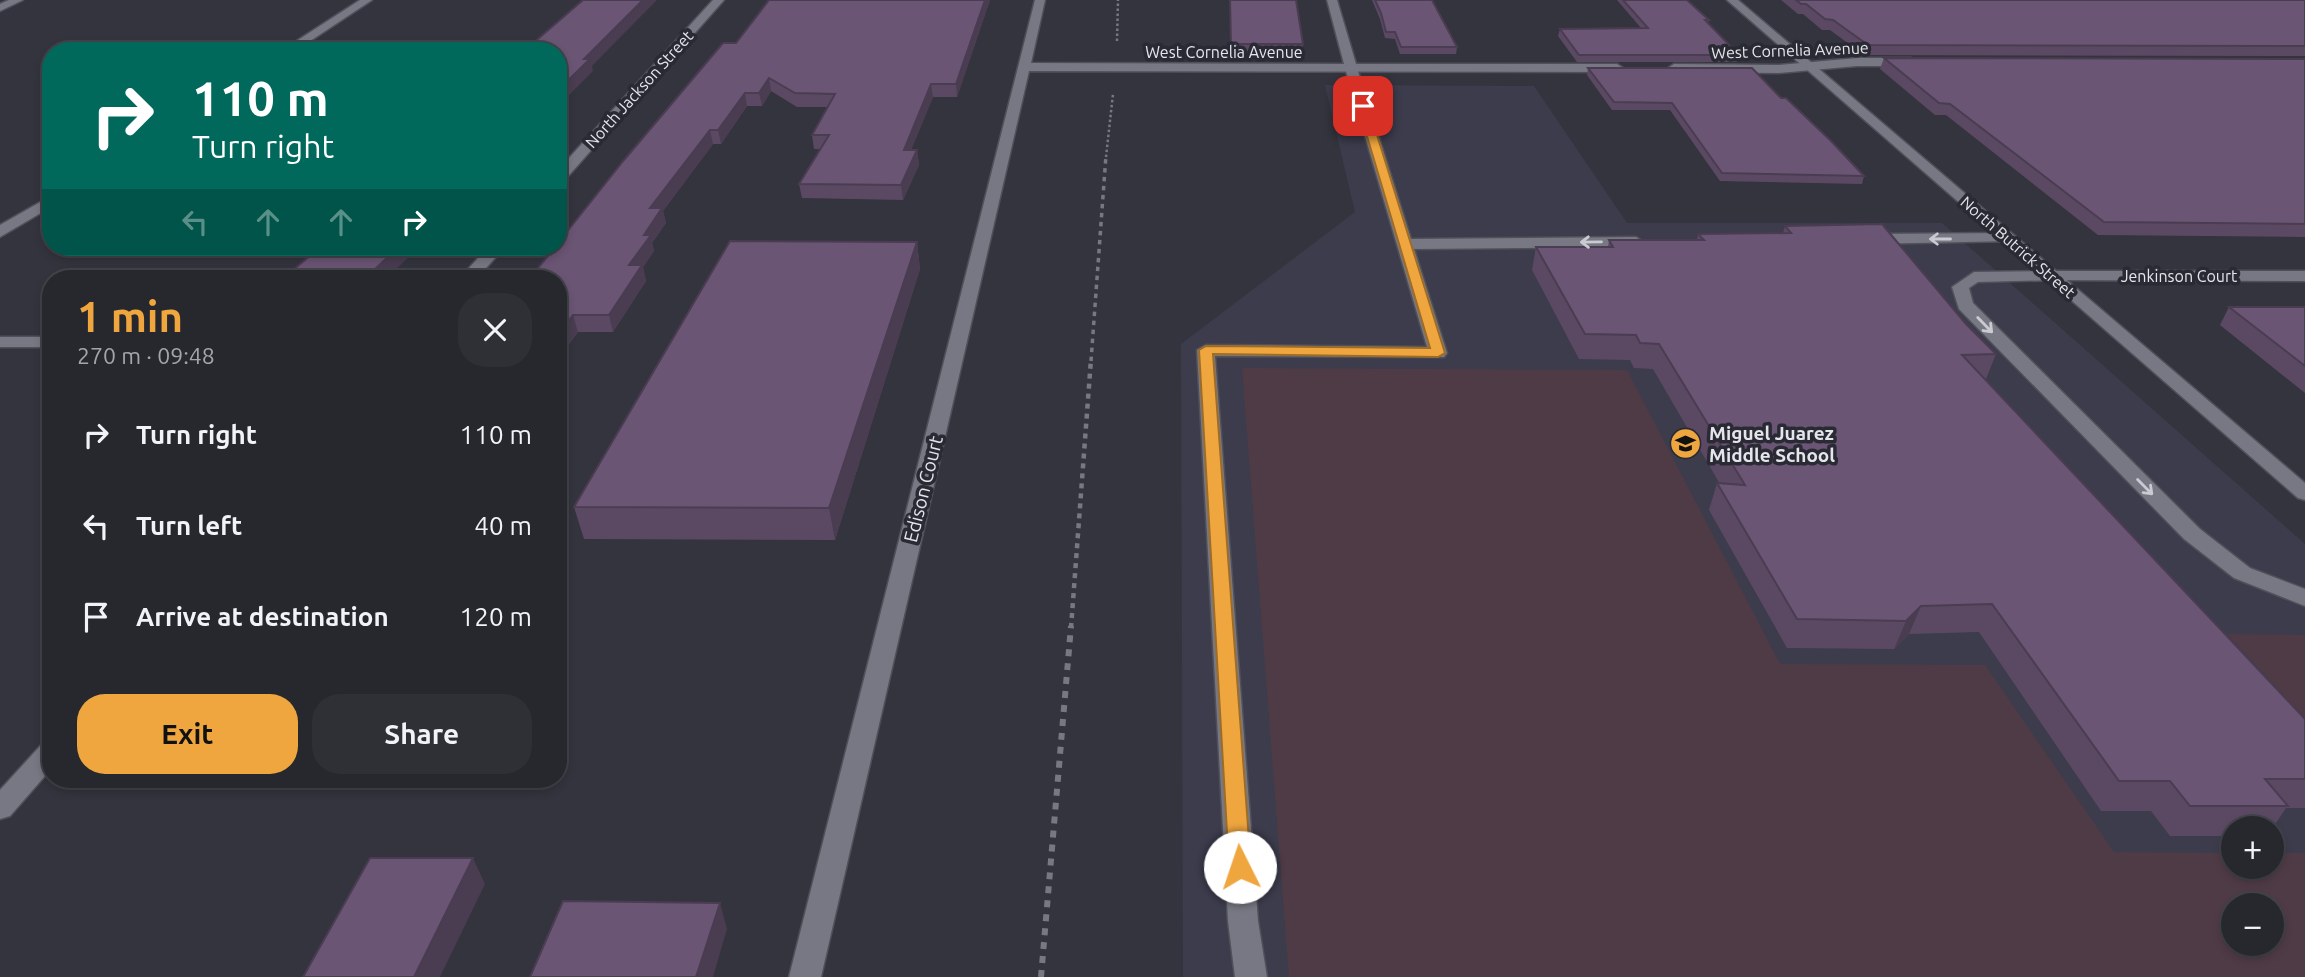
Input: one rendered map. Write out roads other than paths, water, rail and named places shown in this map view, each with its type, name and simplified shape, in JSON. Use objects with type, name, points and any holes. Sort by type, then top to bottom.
[{"type":"street","points":[[0,8],[18,0]]},
{"type":"street","points":[[301,42],[367,0]]},
{"type":"street","name":"North Jackson Street","points":[[567,168],[719,0]]},
{"type":"street","name":"Edison Court","points":[[805,977],[1040,0]]},
{"type":"street","points":[[1251,977],[1243,921],[1206,350],[1438,353],[1332,0]]},
{"type":"street","name":"North Butrick Street","points":[[1732,0],[2305,494]]},
{"type":"street","name":"West Cornelia Avenue","points":[[1655,68],[1779,69],[1806,65],[1924,62]]},
{"type":"street","name":"West Cornelia Avenue","points":[[1024,67],[1627,68]]},
{"type":"street","points":[[0,232],[42,206]]},
{"type":"street","points":[[1844,239],[2009,238]]},
{"type":"street","points":[[1405,244],[1652,241]]},
{"type":"street","points":[[475,270],[489,256]]},
{"type":"street","name":"Jenkinson Court","points":[[2305,276],[1974,277],[1960,287],[1965,305],[2192,534],[2242,573],[2305,598]]},
{"type":"street","points":[[0,342],[42,342]]},
{"type":"street","points":[[0,808],[42,761]]},
{"type":"place","name":"Miguel Juarez Middle School","points":[[1686,444]]}]
